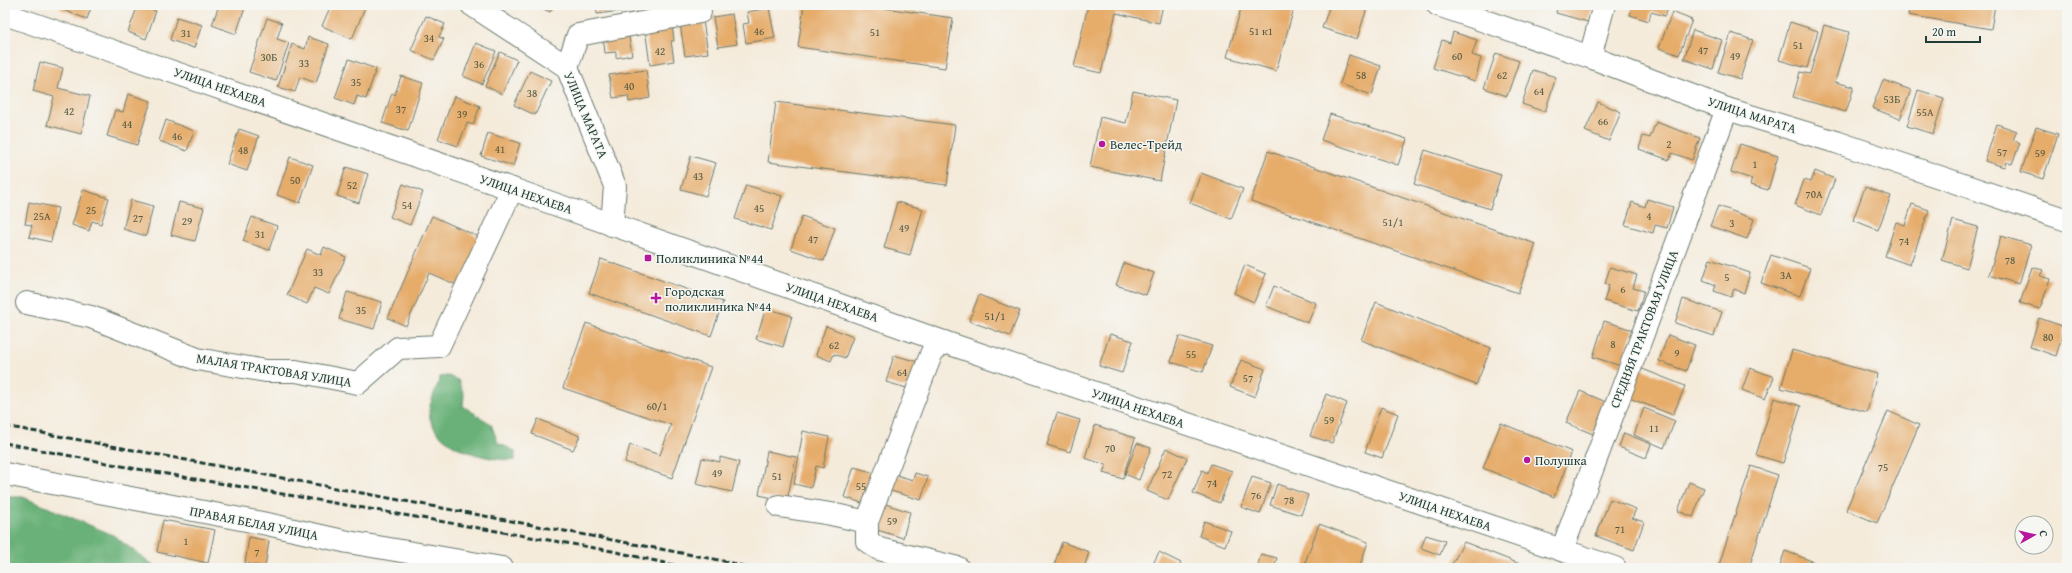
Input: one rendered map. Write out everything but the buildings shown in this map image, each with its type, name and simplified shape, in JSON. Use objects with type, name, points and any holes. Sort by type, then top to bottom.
[{"type":"street","name":"УЛИЦА МАРАТА","points":[[472,5],[567,67],[615,186],[612,225]]},
{"type":"street","name":"УЛИЦА МАРАТА","points":[[1438,5],[1590,57],[1727,109],[1836,142],[2067,220]]},
{"type":"street","points":[[1590,57],[1604,5]]},
{"type":"street","points":[[567,67],[578,35],[700,12]]},
{"type":"street","name":"УЛИЦА НЕХАЕВА","points":[[5,14],[512,189],[944,342],[1615,568]]},
{"type":"street","name":"СРЕДНЯЯ ТРАКТОВАЯ УЛИЦА","points":[[1562,550],[1727,109]]},
{"type":"street","name":"МАЛАЯ ТРАКТОВАЯ УЛИЦА","points":[[27,303],[91,316],[197,359],[266,370],[296,371],[358,383],[398,348],[439,346],[512,189]]},
{"type":"street","points":[[944,342],[932,352],[867,522],[866,540],[879,549],[958,568]]},
{"type":"street","name":"ПРАВАЯ БЕЛАЯ УЛИЦА","points":[[6,474],[267,524],[348,542],[502,568]]},
{"type":"street","points":[[779,506],[831,514],[867,522]]},
{"type":"green space","points":[[448,376],[458,380],[464,394],[463,406],[491,424],[498,443],[515,451],[515,460],[490,458],[462,450],[439,434],[432,424],[429,409],[440,377]]},
{"type":"green space","points":[[5,497],[23,497],[113,535],[157,568],[5,568]]},
{"type":"railway","points":[[5,426],[719,560],[751,568]]},
{"type":"railway","points":[[5,443],[132,468],[612,551],[687,568]]},
{"type":"place","name":"Велес-Трейд","points":[[1102,144]]},
{"type":"place","name":"Поликлиника №44","points":[[648,258]]},
{"type":"place","name":"Городская поликлиника №44","points":[[656,298]]},
{"type":"place","name":"Полушка","points":[[1527,460]]}]
